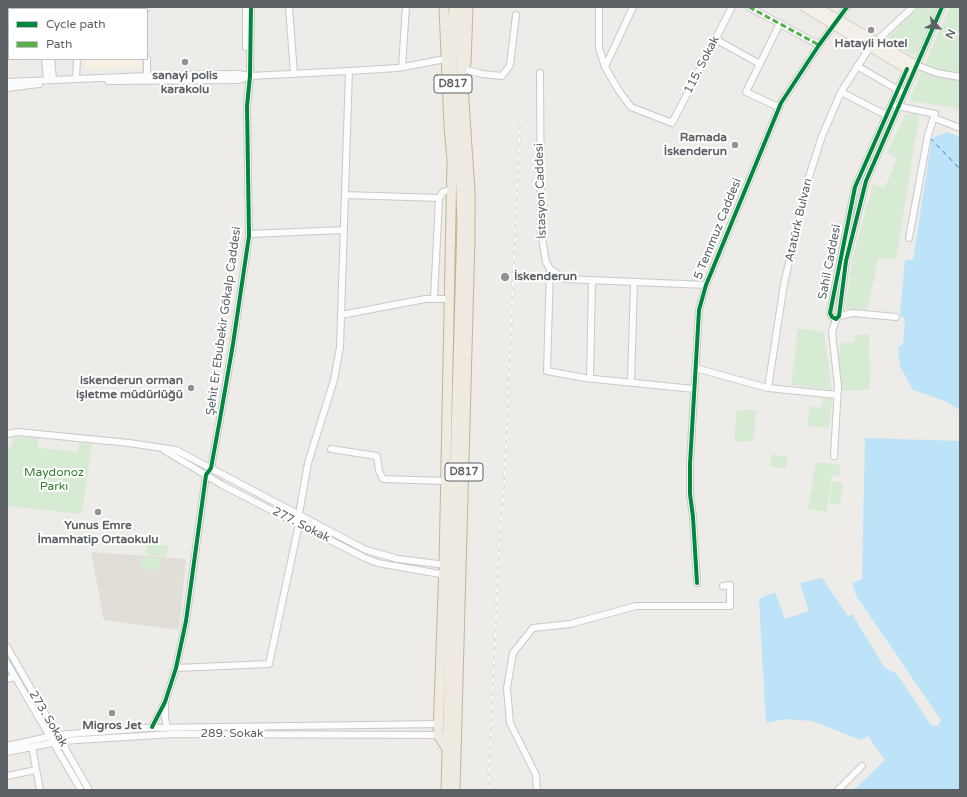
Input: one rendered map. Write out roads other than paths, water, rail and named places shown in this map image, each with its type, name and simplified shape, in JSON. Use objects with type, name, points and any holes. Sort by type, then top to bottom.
[{"type":"highway","points":[[444,7],[445,59],[452,160],[445,481],[449,565],[438,735],[447,749]]},
{"type":"highway","name":"D817","points":[[449,565],[462,223],[460,161],[452,62],[454,7]]},
{"type":"highway","name":"D817","points":[[455,790],[470,239],[470,191],[459,28],[461,7]]},
{"type":"highway","points":[[467,154],[468,7]]},
{"type":"highway","points":[[446,790],[448,730],[448,575]]},
{"type":"main road","points":[[804,7],[877,41],[912,69]]},
{"type":"main road","points":[[817,7],[870,47],[912,69]]},
{"type":"street","name":"Şehit Er Ebubekir Gökalp Caddesi","points":[[246,7],[246,64],[250,76]]},
{"type":"street","name":"Şehit Er Ebubekir Gökalp Caddesi","points":[[211,468],[233,344],[249,234],[247,106],[250,76],[251,7]]},
{"type":"street","points":[[289,7],[294,74]]},
{"type":"street","points":[[402,67],[406,7]]},
{"type":"street","points":[[599,7],[599,48],[605,67]]},
{"type":"street","points":[[605,67],[633,7]]},
{"type":"street","name":"115. Sokak","points":[[605,67],[619,91],[631,107],[672,123],[732,7]]},
{"type":"street","points":[[749,7],[819,45]]},
{"type":"street","name":"5 Temmuz Caddesi","points":[[697,583],[690,494],[690,464],[699,310],[706,285],[778,107],[819,45],[847,7]]},
{"type":"street","name":"Atatürk Bulvarı","points":[[768,388],[784,284],[807,183],[822,136],[841,92],[870,47],[913,7]]},
{"type":"street","points":[[942,7],[912,69],[960,77]]},
{"type":"street","points":[[467,70],[482,74],[502,76],[510,65],[516,15]]},
{"type":"street","points":[[778,107],[746,92],[780,24]]},
{"type":"street","points":[[715,39],[760,64]]},
{"type":"street","points":[[7,82],[147,76],[239,74],[250,76],[294,74],[402,67],[445,59]]},
{"type":"street","points":[[45,60],[50,80]]},
{"type":"street","points":[[50,80],[51,60]]},
{"type":"street","points":[[76,78],[77,60]]},
{"type":"street","points":[[147,60],[147,76]]},
{"type":"street","points":[[858,66],[904,93]]},
{"type":"street","name":"Sahil Caddesi","points":[[837,317],[832,318],[830,313],[855,187],[898,90],[912,69]]},
{"type":"street","name":"Sahil Caddesi","points":[[834,456],[838,386],[832,332],[837,317],[846,261],[866,181],[897,106],[904,93],[912,69]]},
{"type":"street","points":[[176,668],[269,664],[299,524],[299,514],[308,463],[334,380],[340,347],[349,71]]},
{"type":"street","name":"İstasyon Caddesi","points":[[540,73],[540,232],[546,262],[550,269]]},
{"type":"street","points":[[7,88],[52,82],[239,80],[250,76]]},
{"type":"street","points":[[841,92],[886,115]]},
{"type":"street","points":[[897,106],[934,114],[928,135],[909,238]]},
{"type":"street","points":[[934,118],[960,128]]},
{"type":"street","points":[[434,299],[439,198],[444,192],[452,189]]},
{"type":"street","points":[[345,195],[439,198]]},
{"type":"street","points":[[249,234],[344,230]]},
{"type":"street","points":[[550,269],[565,279],[706,285]]},
{"type":"street","points":[[550,269],[547,371],[590,379],[694,388]]},
{"type":"street","points":[[590,379],[592,281]]},
{"type":"street","points":[[631,382],[634,282]]},
{"type":"street","points":[[341,315],[392,304],[434,299],[449,299]]},
{"type":"street","points":[[837,317],[853,313],[896,317]]},
{"type":"street","points":[[695,368],[768,388],[837,395]]},
{"type":"street","name":"277. Sokak","points":[[7,434],[18,432],[176,450],[366,550],[398,558],[449,565]]},
{"type":"street","name":"277. Sokak","points":[[159,447],[206,475],[299,524],[372,560],[448,575]]},
{"type":"street","points":[[331,449],[376,456],[379,471],[383,479],[445,481]]},
{"type":"street","points":[[152,728],[165,702],[176,668],[186,621],[206,475],[211,468]]},
{"type":"street","points":[[537,790],[536,776],[510,722],[507,688],[513,653],[533,628],[570,624],[636,606],[730,606],[730,585],[723,586]]},
{"type":"street","name":"273. Sokak","points":[[7,647],[89,790]]},
{"type":"street","name":"273. Sokak","points":[[7,663],[80,790]]},
{"type":"street","points":[[7,679],[15,677]]},
{"type":"street","points":[[165,702],[165,718],[167,727]]},
{"type":"street","points":[[7,746],[58,735],[167,727],[438,723],[448,730]]},
{"type":"street","points":[[221,726],[221,734]]},
{"type":"street","points":[[229,734],[230,726]]},
{"type":"street","name":"289. Sokak","points":[[7,752],[62,742],[173,734],[438,735],[448,730],[456,731]]},
{"type":"street","points":[[32,747],[40,790]]},
{"type":"street","points":[[838,790],[862,766]]},
{"type":"street","points":[[7,776],[36,770]]},
{"type":"water","points":[[947,132],[960,137],[960,410],[947,402],[913,390],[900,367],[898,347],[903,344],[905,319],[900,315],[905,260],[913,260],[932,138]]},
{"type":"water","points":[[865,438],[960,441],[960,790],[854,790],[885,760],[868,736],[861,740],[812,721],[786,719],[766,723],[759,599],[775,592],[785,619],[809,611],[800,583],[822,578],[848,616],[852,614],[885,668],[897,674],[931,725],[938,726],[941,720],[857,597],[852,583],[862,579]]},
{"type":"railway","points":[[488,790],[500,531],[504,488],[520,124]]},
{"type":"place","name":"Hatayli Hotel","points":[[871,30]]},
{"type":"place","name":"sanayi polis karakolu","points":[[185,62]]},
{"type":"place","name":"Ramada İskenderun","points":[[735,145]]},
{"type":"place","name":"İskenderun","points":[[505,277]]},
{"type":"place","name":"iskenderun orman işletme müdürlüğü","points":[[191,388]]},
{"type":"place","name":"Yunus Emre İmamhatip Ortaokulu","points":[[98,512]]},
{"type":"place","name":"Migros Jet","points":[[112,713]]},
{"type":"park label","name":"Maydonoz Parkı","points":[[54,480]]}]
